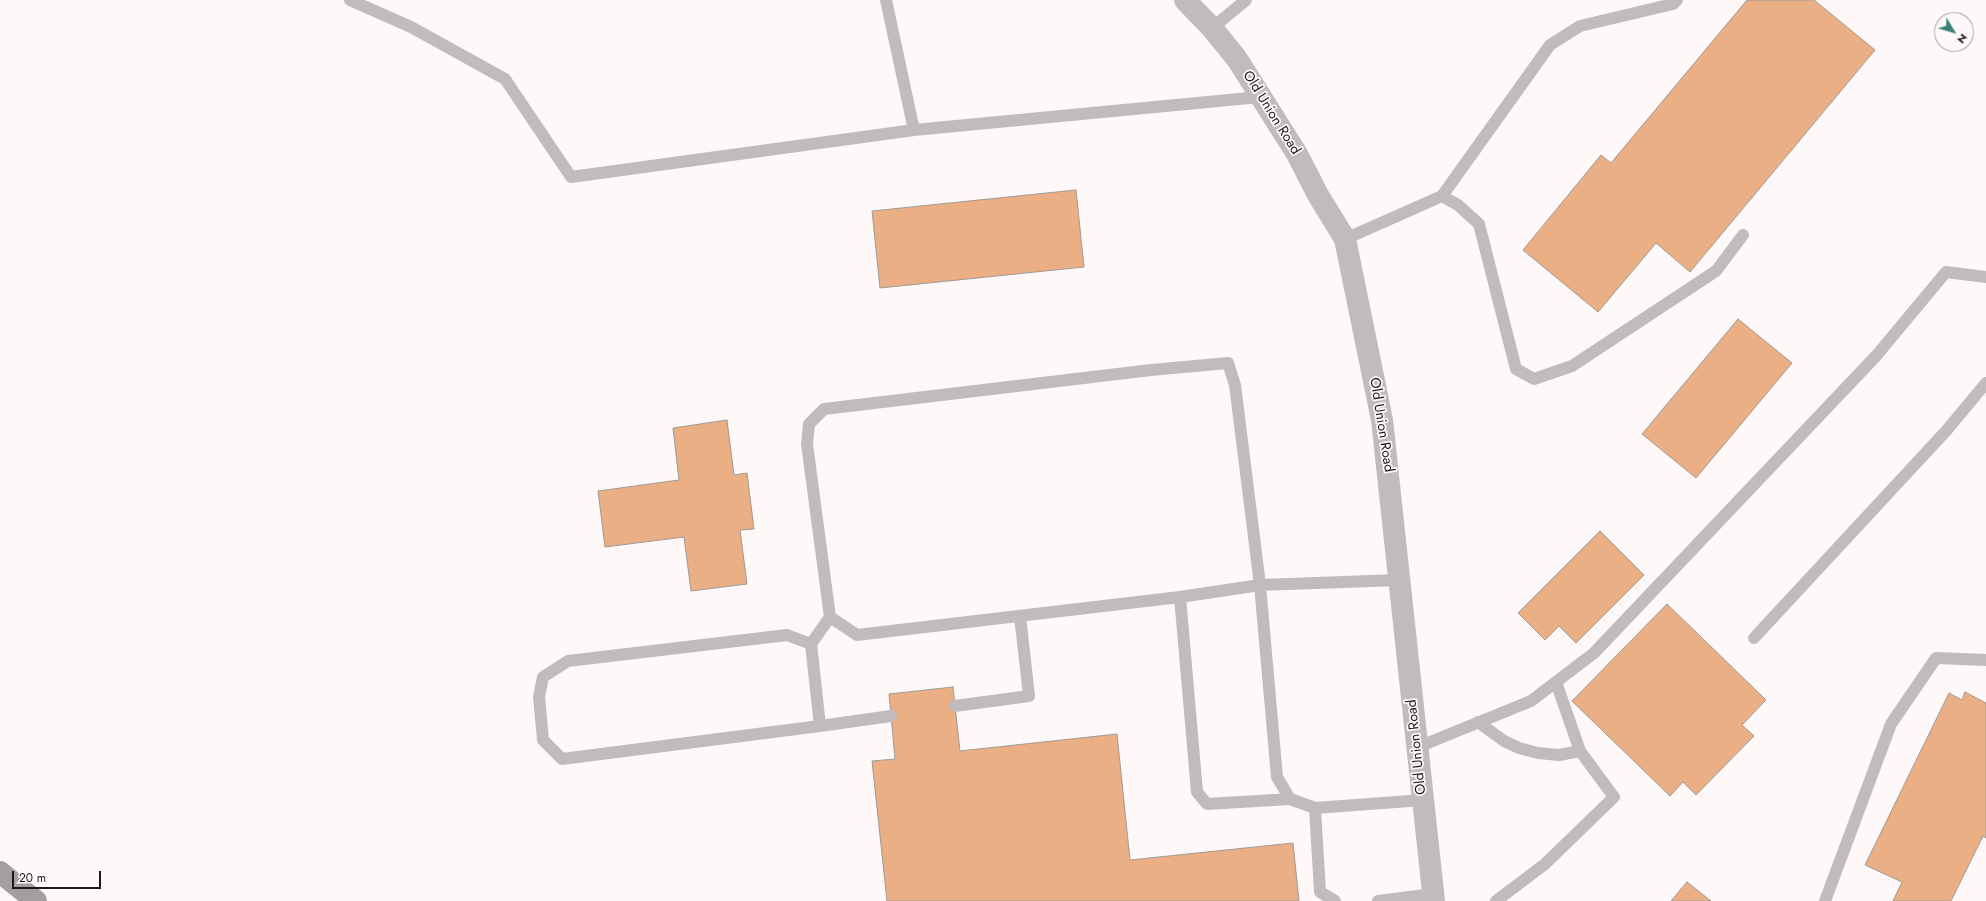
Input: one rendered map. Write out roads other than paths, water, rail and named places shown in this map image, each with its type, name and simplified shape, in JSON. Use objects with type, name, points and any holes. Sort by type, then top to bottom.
[{"type":"main road","points":[[0,872],[36,901]]},
{"type":"street","name":"Old Union Road","points":[[1185,0],[1212,28],[1237,59],[1297,154],[1318,195],[1345,239],[1382,420],[1434,898]]},
{"type":"lane","points":[[350,0],[410,27],[505,79],[571,177],[914,130],[1260,97]]},
{"type":"lane","points":[[886,0],[914,130]]},
{"type":"lane","points":[[1212,28],[1246,0]]},
{"type":"lane","points":[[1345,239],[1442,196],[1550,45],[1580,26],[1673,4],[1677,0]]},
{"type":"lane","points":[[1442,196],[1458,205],[1479,224],[1516,369],[1534,379],[1572,366],[1716,271],[1743,235]]},
{"type":"lane","points":[[1418,747],[1531,701],[1594,653],[1876,356],[1946,272],[1986,277]]},
{"type":"lane","points":[[820,726],[811,644],[830,617],[807,444],[809,424],[824,410],[1196,365],[1228,363],[1235,385],[1260,585],[1278,777],[1290,799]]},
{"type":"lane","points":[[1754,638],[1946,431],[1986,383]]},
{"type":"lane","points":[[830,617],[857,636],[1180,597],[1260,585],[1399,580]]},
{"type":"lane","points":[[1180,597],[1197,792],[1207,804],[1290,799],[1315,808],[1423,800]]},
{"type":"lane","points":[[955,706],[1029,696],[1020,616]]},
{"type":"lane","points":[[811,644],[787,635],[568,661],[543,677],[539,697],[543,740],[562,759],[891,716]]},
{"type":"lane","points":[[1825,901],[1891,724],[1936,658],[1986,660]]},
{"type":"lane","points":[[1496,901],[1546,864],[1614,797],[1580,751],[1556,682]]},
{"type":"lane","points":[[1478,722],[1504,741],[1519,748],[1538,753],[1559,755],[1580,751]]},
{"type":"lane","points":[[1315,808],[1320,892],[1335,901]]},
{"type":"lane","points":[[1378,901],[1434,898]]}]
